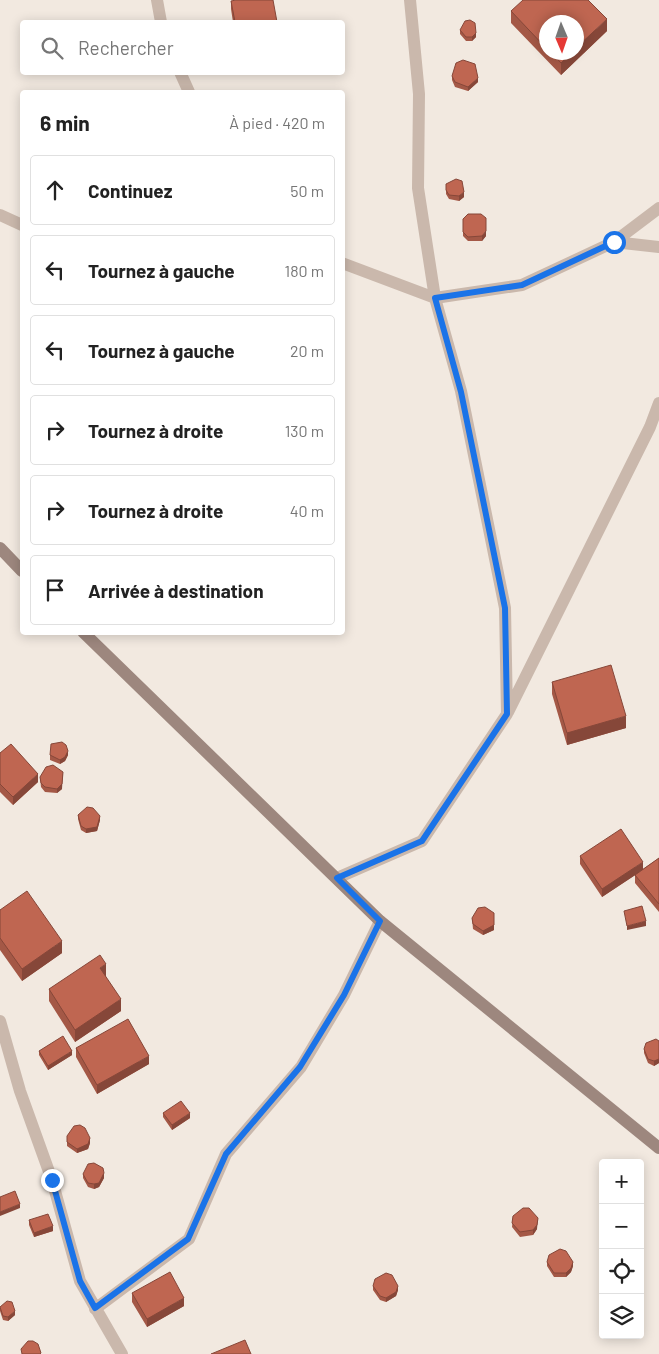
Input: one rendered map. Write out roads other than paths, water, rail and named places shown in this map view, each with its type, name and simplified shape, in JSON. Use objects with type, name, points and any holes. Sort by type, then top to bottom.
[{"type":"street","points":[[157,0],[161,20]]},
{"type":"street","points":[[410,0],[419,94],[418,188],[435,298],[461,392],[505,608],[507,714]]},
{"type":"street","points":[[181,75],[188,90]]},
{"type":"street","points":[[345,264],[435,298],[522,285],[614,242],[659,208]]},
{"type":"street","points":[[0,215],[20,224]]},
{"type":"street","points":[[614,242],[659,247]]},
{"type":"street","points":[[337,878],[422,841],[507,714],[650,427],[659,403]]},
{"type":"street","points":[[0,548],[20,569]]},
{"type":"street","points":[[86,635],[131,682],[380,921],[659,1148]]},
{"type":"street","points":[[95,1308],[188,1239],[226,1154],[300,1067],[344,995],[380,921]]},
{"type":"street","points":[[0,1020],[20,1092],[52,1180],[80,1281],[122,1354]]}]
